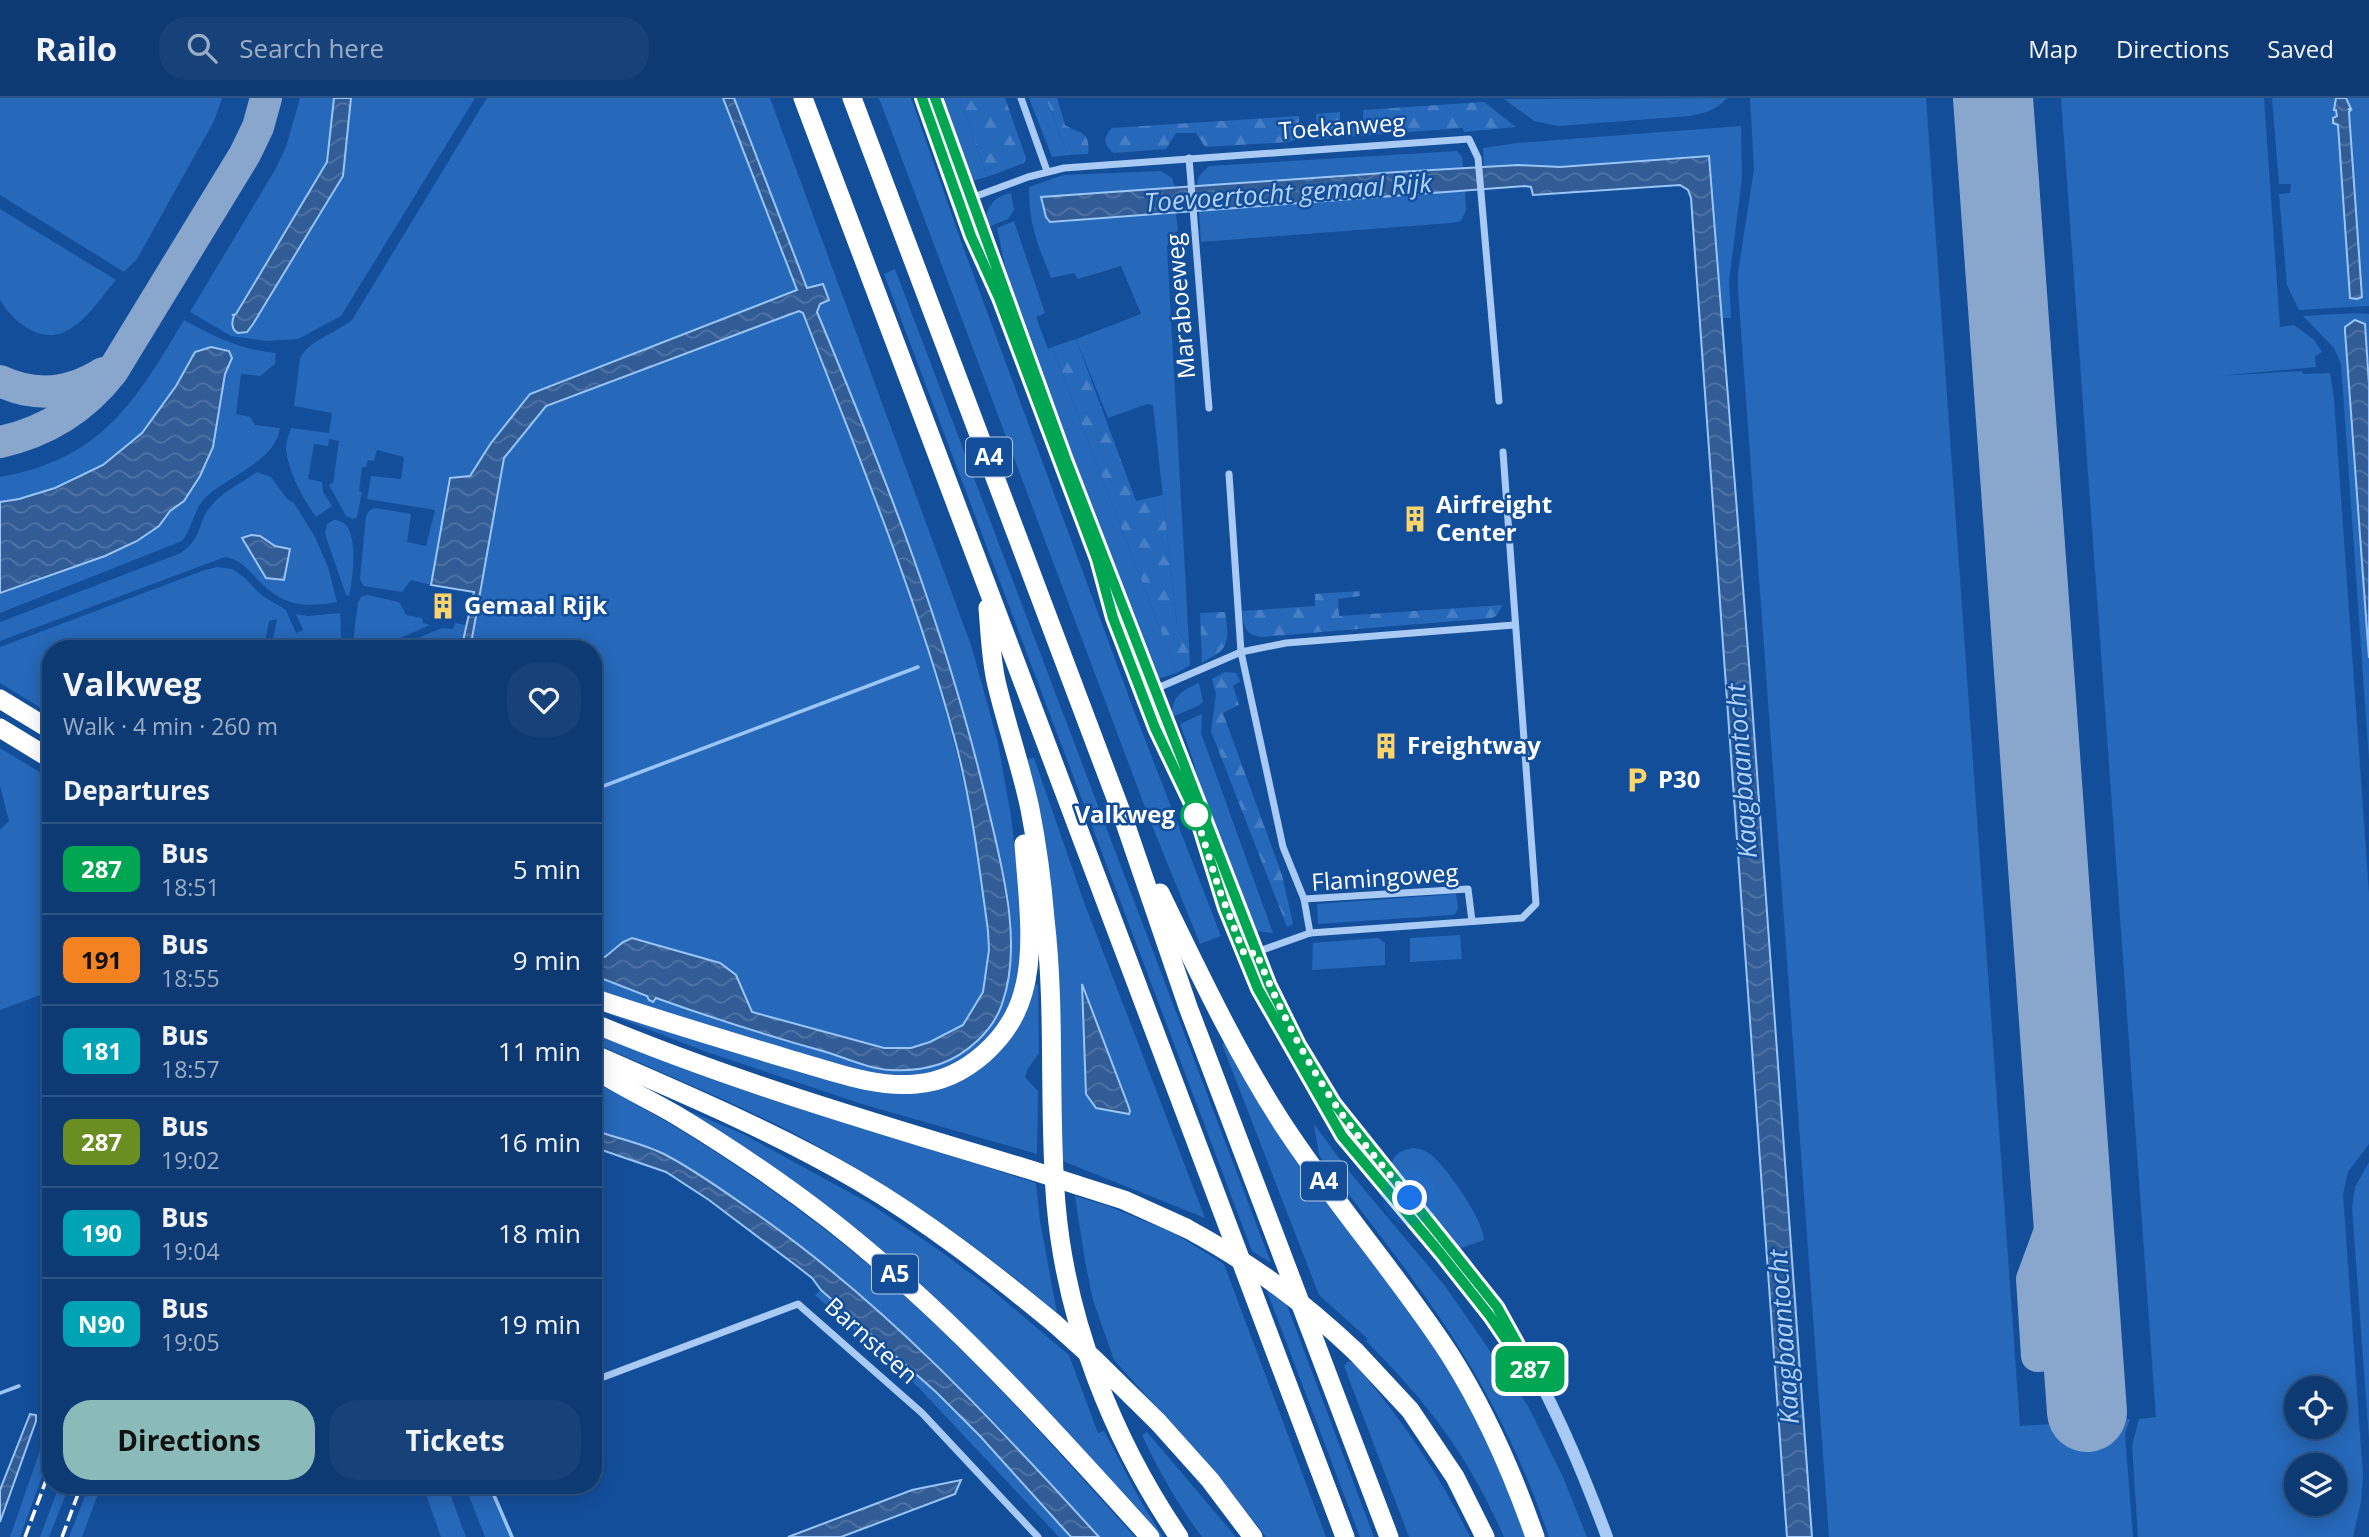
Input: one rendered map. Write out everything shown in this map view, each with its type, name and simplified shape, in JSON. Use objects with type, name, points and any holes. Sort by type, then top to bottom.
[{"type":"highway","name":"A4","points":[[803,98],[1345,1537]]},
{"type":"highway","name":"A4","points":[[852,98],[1123,817],[1188,1007],[1390,1537]]},
{"type":"highway","name":"A4","points":[[985,579],[995,679],[1030,810],[1046,922],[1051,999],[1055,1182],[1064,1259],[1091,1362],[1136,1466],[1179,1537]]},
{"type":"highway","points":[[0,699],[42,725]]},
{"type":"highway","points":[[0,728],[42,754]]},
{"type":"highway","name":"A4","points":[[602,1001],[718,1038],[882,1084],[918,1084],[951,1074],[980,1058],[1012,1020],[1023,992],[1028,965],[1020,766]]},
{"type":"highway","name":"A4","points":[[1123,817],[1227,1030],[1282,1123],[1420,1312],[1451,1357],[1477,1402],[1516,1482],[1535,1537]]},
{"type":"highway","points":[[602,1026],[730,1076],[1124,1200],[1217,1245],[1284,1288],[1356,1352],[1410,1410],[1455,1477],[1485,1537]]},
{"type":"highway","name":"A5","points":[[602,1058],[739,1119],[856,1179],[978,1260],[1054,1323],[1158,1422],[1210,1480],[1253,1537]]},
{"type":"highway","name":"A5","points":[[602,1073],[724,1146],[870,1252],[936,1310],[1016,1389],[1150,1537]]},
{"type":"street","points":[[922,98],[965,200],[1250,954],[1334,1103],[1497,1307],[1533,1372],[1589,1486],[1607,1537]]},
{"type":"street","points":[[934,98],[965,200]]},
{"type":"street","points":[[1021,98],[1047,171]]},
{"type":"street","name":"Toekanweg","points":[[965,200],[1047,171],[1189,158],[1469,139],[1478,158],[1499,401]]},
{"type":"street","name":"Maraboeweg","points":[[1189,158],[1209,408]]},
{"type":"street","points":[[1149,692],[1241,652],[1286,643],[1514,625],[1503,452]]},
{"type":"street","points":[[1229,474],[1241,652],[1283,847],[1304,899]]},
{"type":"street","name":"Flamingoweg","points":[[1250,954],[1310,933],[1522,918],[1536,904],[1514,625]]},
{"type":"street","name":"Flamingoweg","points":[[1310,933],[1304,899],[1468,889],[1472,921]]},
{"type":"street","name":"Barnsteen","points":[[602,1378],[798,1304],[922,1413],[1038,1537]]},
{"type":"green space","points":[[0,98],[222,98],[214,121],[137,259],[124,272],[0,195]]},
{"type":"green space","points":[[300,98],[334,98],[328,158],[233,315],[235,331],[238,333],[250,329],[343,176],[351,98],[475,98],[341,316],[298,339],[266,341],[231,336],[190,312],[275,170],[286,147]]},
{"type":"green space","points":[[487,98],[723,98],[797,290],[530,394],[470,476],[450,479],[431,585],[411,580],[402,592],[364,586],[360,579],[366,516],[370,510],[375,508],[411,514],[407,542],[426,546],[435,510],[367,499],[371,476],[401,479],[404,457],[377,450],[374,461],[368,460],[366,467],[362,467],[359,491],[362,492],[357,517],[353,519],[346,516],[329,485],[333,483],[339,441],[329,439],[328,446],[314,444],[308,479],[322,482],[323,492],[332,506],[316,517],[293,477],[286,444],[291,428],[329,433],[332,413],[294,406],[300,359],[315,342],[352,320]]},
{"type":"green space","points":[[734,98],[770,98],[972,648],[998,743],[1011,816],[1024,932],[1020,992],[994,1038],[950,1071],[883,1079],[602,996],[602,978],[647,996],[652,1001],[655,998],[879,1068],[953,1059],[1011,945],[1011,916],[1002,865],[957,689],[892,499],[817,312],[820,304],[828,300],[823,284],[807,289]]},
{"type":"green space","points":[[879,98],[911,98],[1136,716],[1221,936],[1200,944],[1149,818]]},
{"type":"green space","points":[[941,98],[960,98],[987,177],[968,182]]},
{"type":"green space","points":[[960,98],[1005,98],[1026,158],[1024,163],[987,177]]},
{"type":"green space","points":[[1029,98],[1046,98],[1068,155],[1052,157]]},
{"type":"green space","points":[[1046,98],[1057,98],[1065,125],[1086,137],[1088,154],[1068,155]]},
{"type":"green space","points":[[1727,98],[1715,108],[1690,116],[1559,126],[1534,121],[1504,99]]},
{"type":"green space","points":[[1750,98],[1926,98],[2020,1426],[2130,1419],[2125,1434],[2133,1537],[1829,1537],[1738,290],[1738,273],[1754,169]]},
{"type":"green space","points":[[2061,98],[2264,98],[2280,327],[2294,325],[2314,340],[2322,352],[2315,356],[2316,367],[2219,376],[2302,371],[2303,374],[2330,373],[2334,399],[2369,893],[2369,1144],[2348,1172],[2343,1194],[2363,1476],[2361,1502],[2353,1537],[2138,1537],[2132,1446],[2139,1419],[2156,1417]]},
{"type":"green space","points":[[2272,98],[2336,98],[2337,116],[2333,123],[2338,125],[2350,297],[2357,299],[2362,296],[2349,112],[2351,110],[2348,110],[2351,108],[2346,98],[2369,98],[2369,306],[2299,310],[2287,285],[2279,194],[2290,193],[2291,184],[2279,184]]},
{"type":"green space","points":[[1484,102],[1516,127],[1464,132],[1463,128],[1318,139],[1316,114],[1340,112],[1340,127],[1363,126],[1363,110]]},
{"type":"green space","points":[[1299,116],[1298,139],[1289,142],[1205,147],[1196,133],[1176,133],[1166,149],[1114,153],[1106,141],[1112,128]]},
{"type":"green space","points":[[1741,126],[1742,179],[1729,281],[1731,318],[1722,318],[1709,156],[1560,167],[1484,167],[1483,148]]},
{"type":"green space","points":[[1457,151],[1462,157],[1463,168],[1197,186],[1200,175],[1209,166]]},
{"type":"green space","points":[[1161,171],[1172,178],[1175,188],[1041,203],[1050,221],[1176,213],[1178,231],[1171,234],[1167,247],[1189,644],[1179,634],[1177,626],[1153,405],[1147,404],[1108,418],[1076,339],[1141,314],[1121,266],[1078,279],[1074,273],[1051,278],[1035,234],[1029,201],[1029,187],[1063,175]]},
{"type":"green space","points":[[1465,190],[1466,210],[1461,221],[1451,223],[1201,242],[1199,211]]},
{"type":"green space","points":[[1011,193],[1014,210],[1008,219],[986,228],[986,216],[991,205],[1005,194]]},
{"type":"green space","points":[[0,209],[116,280],[78,324],[53,335],[35,332],[18,322],[0,300]]},
{"type":"green space","points":[[1014,221],[1045,313],[1036,317],[1048,349],[1052,347],[1177,673],[1156,677],[1033,363],[1007,276],[997,228]]},
{"type":"green space","points":[[895,269],[1271,1263],[1252,1251],[884,274]]},
{"type":"green space","points":[[799,311],[803,313],[882,521],[931,661],[968,804],[981,877],[989,954],[983,991],[976,1008],[958,1030],[941,1039],[913,1047],[879,1047],[752,1012],[736,975],[623,942],[605,957],[602,956],[602,640],[472,640],[504,458],[546,406]]},
{"type":"green space","points":[[2369,314],[2369,384],[2365,324],[2355,320],[2345,331],[2369,658],[2369,760],[2341,364],[2334,348],[2303,316]]},
{"type":"green space","points":[[184,320],[229,342],[276,353],[275,364],[260,376],[241,374],[236,414],[250,417],[255,425],[280,428],[277,440],[261,459],[206,497],[198,507],[182,541],[0,613],[0,593],[105,556],[137,541],[159,526],[213,447],[225,374],[232,358],[229,351],[222,348],[195,352],[158,415],[142,433],[112,458],[58,487],[20,499],[0,502],[0,477],[35,468],[65,456],[90,441],[112,422],[149,377]]},
{"type":"green space","points":[[1076,339],[1136,501],[1163,495],[1177,626],[1179,634],[1189,644],[1190,665],[1177,673],[1052,347]]},
{"type":"green space","points":[[257,472],[271,477],[287,499],[294,503],[315,537],[328,567],[337,602],[313,605],[293,603],[275,594],[242,564],[225,557],[0,641],[0,622],[181,553],[194,540],[206,512],[216,501]],"holes":[[[257,535],[275,546],[290,549],[266,578]]]},
{"type":"green space","points":[[334,520],[345,524],[352,538],[353,569],[349,596],[346,595],[325,534],[327,524]]},
{"type":"green space","points":[[217,567],[232,569],[245,578],[261,595],[286,610],[296,633],[303,630],[296,614],[308,616],[340,613],[342,640],[273,640],[277,619],[269,621],[266,640],[42,640],[42,709],[0,683],[0,647]]},
{"type":"green space","points":[[1360,591],[1360,596],[1338,599],[1339,616],[1503,605],[1492,618],[1262,637],[1252,634],[1245,626],[1242,611],[1315,606],[1315,594]]},
{"type":"green space","points":[[367,595],[399,602],[406,615],[422,618],[423,623],[430,625],[396,640],[353,640],[361,597]]},
{"type":"green space","points":[[1225,612],[1226,643],[1218,653],[1202,662],[1200,613]]},
{"type":"green space","points":[[455,623],[466,625],[463,640],[413,640],[442,628],[453,629]]},
{"type":"green space","points":[[1225,672],[1236,673],[1240,681],[1233,686],[1239,705],[1223,713],[1282,875],[1293,924],[1287,927],[1211,731],[1216,694],[1212,679]]},
{"type":"green space","points":[[1199,683],[1203,701],[1200,705],[1170,718],[1178,696]]},
{"type":"green space","points":[[1202,714],[1201,733],[1273,933],[1255,931],[1205,804],[1180,724]]},
{"type":"green space","points":[[0,748],[42,774],[42,994],[0,1010],[0,830],[9,821],[0,786]]},
{"type":"green space","points":[[1034,758],[1084,902],[1205,1218],[1060,1160],[1026,759]]},
{"type":"green space","points":[[1456,894],[1458,907],[1452,915],[1318,924],[1317,904]]},
{"type":"green space","points":[[1460,935],[1462,959],[1410,962],[1410,938]]},
{"type":"green space","points":[[1378,938],[1385,943],[1385,965],[1312,970],[1313,943]]},
{"type":"green space","points":[[1038,984],[1039,1053],[1025,1077],[1038,1091],[1037,1154],[865,1105],[704,1051],[602,1011],[884,1088],[982,1061],[1029,986]]},
{"type":"green space","points":[[602,1036],[744,1090],[1036,1183],[1040,1221],[1057,1313],[943,1224],[884,1185],[821,1148],[708,1093],[602,1046]]},
{"type":"green space","points":[[1225,1043],[1452,1373],[1484,1432],[1528,1537],[1504,1537],[1476,1480],[1428,1409],[1366,1341],[1368,1339],[1319,1295],[1222,1044]]},
{"type":"green space","points":[[602,1086],[731,1162],[775,1192],[859,1257],[939,1328],[990,1379],[1135,1537],[1099,1537],[999,1427],[923,1351],[662,1153],[602,1133]]},
{"type":"green space","points":[[660,1099],[743,1134],[869,1203],[986,1285],[1069,1355],[1098,1433],[1104,1431],[1140,1500],[1163,1537],[1155,1537],[983,1351]]},
{"type":"green space","points":[[1314,1124],[1347,1169],[1445,1286],[1528,1406],[1563,1477],[1587,1537],[1549,1537],[1515,1451],[1473,1370],[1426,1297],[1319,1155]]},
{"type":"green space","points":[[1414,1148],[1430,1154],[1454,1181],[1478,1220],[1484,1240],[1458,1249],[1391,1171],[1392,1161],[1397,1155]]},
{"type":"green space","points":[[2369,1162],[2369,1439],[2352,1208],[2355,1187]]},
{"type":"green space","points":[[1075,1196],[1108,1206],[1174,1233],[1224,1264],[1326,1537],[1266,1537],[1220,1478],[1114,1360],[1093,1300]]},
{"type":"green space","points":[[1265,1286],[1285,1300],[1374,1537],[1360,1537]]},
{"type":"green space","points":[[821,1290],[936,1392],[980,1436],[1071,1537],[1059,1537],[919,1388],[815,1295]]},
{"type":"green space","points":[[1348,1361],[1354,1363],[1418,1446],[1470,1537],[1409,1537],[1344,1366]]},
{"type":"green space","points":[[1147,1432],[1236,1537],[1202,1537],[1155,1462],[1142,1435]]},
{"type":"green space","points":[[42,1445],[42,1477],[20,1537],[10,1537]]},
{"type":"green space","points":[[56,1494],[66,1494],[49,1537],[40,1537]]},
{"type":"green space","points":[[86,1494],[98,1494],[82,1537],[69,1537]]},
{"type":"green space","points":[[426,1494],[450,1494],[466,1537],[441,1537]]},
{"type":"green space","points":[[468,1494],[493,1494],[512,1537],[485,1537]]},
{"type":"water","points":[[334,98],[351,98],[343,176],[253,324],[247,332],[238,333],[234,330],[233,315],[327,162]]},
{"type":"water","points":[[723,98],[734,98],[807,288],[823,284],[829,300],[820,304],[817,312],[914,558],[955,684],[1000,859],[1011,933],[1008,981],[1002,1004],[992,1024],[969,1048],[950,1060],[928,1067],[896,1070],[866,1065],[656,998],[653,1002],[647,996],[602,978],[602,956],[605,957],[632,938],[720,963],[736,975],[752,1012],[884,1048],[911,1048],[930,1042],[963,1025],[983,992],[989,950],[988,931],[970,806],[953,733],[921,626],[803,313],[799,311],[546,406],[504,458],[472,640],[463,640],[474,592],[431,585],[450,478],[470,476],[491,443],[530,394],[797,290]]},
{"type":"water","points":[[2336,98],[2346,98],[2351,109],[2348,109],[2351,110],[2349,112],[2362,297],[2357,299],[2350,298],[2338,125],[2333,123],[2333,118],[2337,116],[2334,110]]},
{"type":"water","points":[[1709,156],[1750,676],[1812,1537],[1787,1537],[1691,198],[1688,190],[1680,185],[1533,195],[1531,187],[1525,186],[1050,222],[1041,197],[1398,172],[1518,165],[1560,167]]},
{"type":"water","points":[[2355,320],[2365,324],[2369,384],[2369,658],[2345,331],[2345,327]]},
{"type":"water","points":[[211,347],[229,351],[232,358],[225,374],[213,447],[200,476],[184,501],[170,511],[159,526],[137,541],[105,556],[0,593],[0,502],[55,488],[103,465],[142,433],[176,386],[195,352]]},
{"type":"water","points":[[260,536],[275,546],[290,549],[284,580],[266,578],[242,538]]},
{"type":"water","points":[[1082,984],[1128,1105],[1129,1114],[1096,1108],[1086,1094]]},
{"type":"water","points":[[602,1133],[647,1147],[686,1166],[797,1244],[844,1281],[976,1405],[1099,1537],[1071,1537],[980,1436],[936,1392],[821,1290],[812,1278],[709,1200],[666,1172],[602,1150]]},
{"type":"water","points":[[30,1414],[36,1415],[36,1421],[0,1522],[0,1490]]},
{"type":"water","points":[[961,1480],[955,1494],[841,1537],[788,1537],[912,1490]]},
{"type":"waterway","points":[[602,787],[918,667]]},
{"type":"waterway","points":[[0,1393],[19,1386]]},
{"type":"waterway","points":[[493,1494],[512,1537]]},
{"type":"taxiway","points":[[0,442],[33,432],[62,417],[89,397],[112,372],[245,154],[258,127],[266,98]]},
{"type":"taxiway","points":[[0,381],[27,390],[53,391],[78,386],[103,373]]},
{"type":"taxiway","points":[[2069,1158],[2066,1187],[2032,1279],[2037,1356],[2083,1352]]},
{"type":"runway","points":[[1993,98],[2087,1412]]},
{"type":"railway","points":[[25,1537],[42,1491]]},
{"type":"railway","points":[[62,1537],[78,1494]]},
{"type":"bus line","name":"287","points":[[922,98],[971,236],[999,298],[1097,559],[1113,618],[1155,728],[1195,812],[1225,908],[1258,989],[1342,1136],[1441,1254],[1490,1316],[1522,1363],[1533,1372],[1529,1360],[1497,1307],[1334,1103],[1299,1045],[1269,984],[1066,460],[935,98]]},
{"type":"place","name":"Airfreight Center","points":[[1415,519]]},
{"type":"place","name":"Gemaal Rijk","points":[[443,606]]},
{"type":"place","name":"Freightway","points":[[1386,746]]},
{"type":"place","name":"P30","points":[[1637,780]]},
{"type":"place","name":"Valkweg","points":[[1196,815]]},
{"type":"route","points":[[1196,815],[1195,812],[1225,908],[1245,956],[1256,952],[1299,1045],[1334,1103],[1410,1198]]},
{"type":"water label","name":"Toevoertocht gemaal Rijk","points":[[1288,193]]},
{"type":"water label","name":"Kaagbaantocht","points":[[1742,771]]},
{"type":"water label","name":"Kaagbaantocht","points":[[1784,1337]]}]
